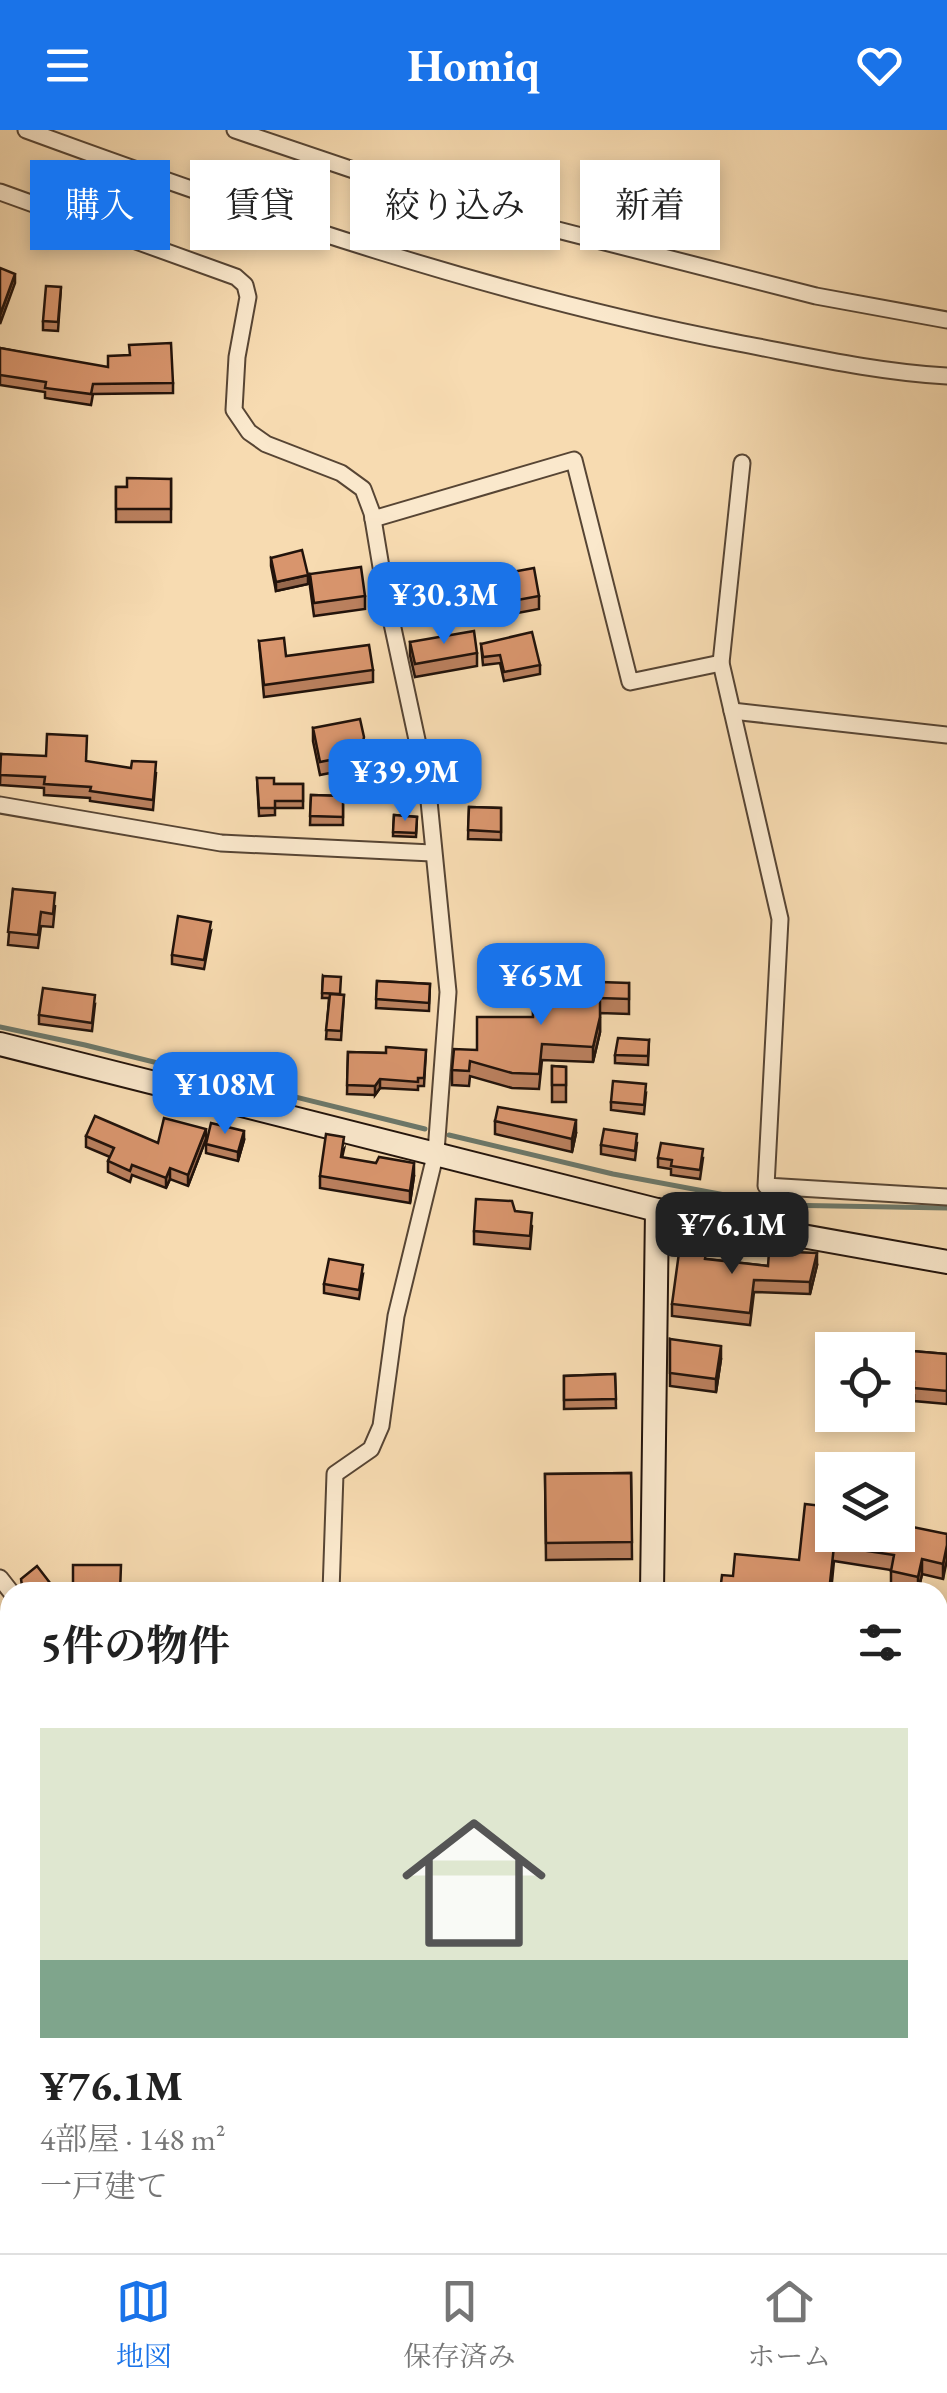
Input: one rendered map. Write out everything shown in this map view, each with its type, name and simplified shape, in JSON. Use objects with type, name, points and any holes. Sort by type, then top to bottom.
[{"type":"street","points":[[26,130],[224,200],[487,284],[660,328],[893,373],[947,376]]},
{"type":"street","points":[[234,130],[448,202],[816,296],[947,320]]},
{"type":"street","points":[[0,192],[236,276],[245,285],[248,297],[237,356],[234,410],[249,432],[266,444],[341,474],[362,489],[373,519],[428,791],[448,992],[436,1152],[396,1316],[381,1426],[371,1449],[335,1474],[330,1582]]},
{"type":"street","points":[[373,519],[574,460],[630,682],[721,663]]},
{"type":"street","points":[[742,463],[721,663],[780,919],[766,1186],[947,1197]]},
{"type":"street","points":[[732,711],[947,734]]},
{"type":"street","points":[[0,805],[221,844],[432,853]]},
{"type":"street","points":[[0,1044],[657,1210],[947,1262]]},
{"type":"street","points":[[652,1582],[657,1210]]},
{"type":"building","points":[[0,268],[15,274],[0,315]]},
{"type":"building","points":[[46,286],[61,287],[58,322],[43,321]]},
{"type":"building","points":[[171,343],[173,383],[93,384],[91,394],[45,388],[46,382],[0,375],[0,348],[108,367],[108,356],[130,355],[129,345]]},
{"type":"building","points":[[127,478],[171,479],[171,509],[116,509],[116,487],[127,487]]},
{"type":"building","points":[[302,550],[308,575],[276,582],[271,558]]},
{"type":"building","points":[[361,567],[365,596],[314,603],[310,574]]},
{"type":"building","points":[[534,568],[539,596],[485,606],[480,578]]},
{"type":"building","points":[[474,631],[477,653],[415,664],[410,642]]},
{"type":"building","points":[[532,632],[540,665],[504,672],[500,655],[483,657],[481,644]]},
{"type":"building","points":[[284,638],[286,656],[369,645],[373,670],[264,685],[259,641]]},
{"type":"building","points":[[360,719],[364,737],[361,752],[346,755],[349,770],[332,773],[330,760],[320,762],[313,728]]},
{"type":"building","points":[[47,734],[87,736],[86,761],[131,768],[132,761],[156,762],[153,800],[90,791],[91,787],[44,784],[45,777],[0,775],[1,754],[46,756]]},
{"type":"building","points":[[257,778],[274,778],[274,784],[303,784],[303,801],[275,801],[275,808],[259,808]]},
{"type":"building","points":[[311,795],[343,796],[343,817],[310,816]]},
{"type":"building","points":[[469,807],[501,808],[501,832],[468,830]]},
{"type":"building","points":[[394,815],[417,817],[416,833],[393,832]]},
{"type":"building","points":[[13,889],[55,893],[53,914],[41,912],[38,935],[8,932]]},
{"type":"building","points":[[178,916],[211,922],[204,960],[172,955]]},
{"type":"building","points":[[323,976],[341,977],[340,994],[322,993]]},
{"type":"building","points":[[377,981],[430,984],[429,1003],[376,999]]},
{"type":"building","points":[[569,981],[629,983],[629,999],[600,998],[593,1047],[542,1044],[539,1074],[512,1073],[470,1061],[469,1071],[452,1070],[454,1049],[477,1050],[477,1017],[533,1017],[532,990],[568,988]]},
{"type":"building","points":[[43,988],[95,995],[92,1023],[39,1015]]},
{"type":"building","points":[[330,994],[344,995],[341,1031],[326,1030]]},
{"type":"building","points":[[618,1038],[649,1040],[648,1056],[615,1055]]},
{"type":"building","points":[[386,1047],[426,1050],[424,1078],[418,1078],[418,1082],[380,1079],[375,1086],[347,1085],[348,1052],[386,1053]]},
{"type":"building","points":[[552,1066],[566,1067],[566,1085],[552,1085]]},
{"type":"building","points":[[613,1081],[646,1084],[644,1105],[611,1102]]},
{"type":"building","points":[[498,1107],[576,1120],[572,1139],[495,1121]]},
{"type":"building","points":[[95,1116],[158,1143],[164,1118],[206,1129],[188,1175],[170,1168],[166,1178],[132,1165],[130,1171],[108,1161],[114,1148],[86,1136]]},
{"type":"building","points":[[211,1123],[244,1131],[238,1152],[206,1144]]},
{"type":"building","points":[[604,1129],[637,1134],[635,1151],[601,1145]]},
{"type":"building","points":[[326,1134],[344,1137],[341,1157],[376,1163],[379,1157],[414,1163],[410,1191],[320,1176]]},
{"type":"building","points":[[661,1143],[703,1149],[700,1170],[671,1166],[672,1160],[658,1158]]},
{"type":"building","points":[[476,1199],[512,1201],[515,1211],[532,1213],[530,1236],[474,1231]]},
{"type":"building","points":[[681,1238],[708,1241],[705,1259],[768,1266],[769,1251],[817,1253],[810,1282],[754,1280],[750,1313],[672,1304]]},
{"type":"building","points":[[329,1259],[363,1265],[359,1290],[324,1284]]},
{"type":"building","points":[[670,1339],[721,1346],[716,1379],[670,1373]]},
{"type":"building","points":[[915,1351],[947,1354],[947,1391],[915,1388]]},
{"type":"building","points":[[615,1374],[616,1399],[564,1400],[564,1376]]},
{"type":"building","points":[[631,1473],[632,1542],[546,1543],[545,1474]]},
{"type":"building","points":[[805,1504],[815,1505],[815,1552],[833,1552],[830,1582],[721,1582],[722,1575],[733,1576],[735,1554],[799,1560]]},
{"type":"building","points":[[915,1527],[947,1534],[943,1564],[922,1559],[918,1577],[891,1571],[894,1555],[874,1552],[915,1552]]},
{"type":"building","points":[[73,1565],[121,1565],[120,1582],[73,1582]]},
{"type":"building","points":[[37,1566],[49,1582],[21,1582]]},
{"type":"waterway","points":[[0,1027],[425,1129]]},
{"type":"waterway","points":[[449,1135],[613,1174],[779,1205],[947,1208]]}]
